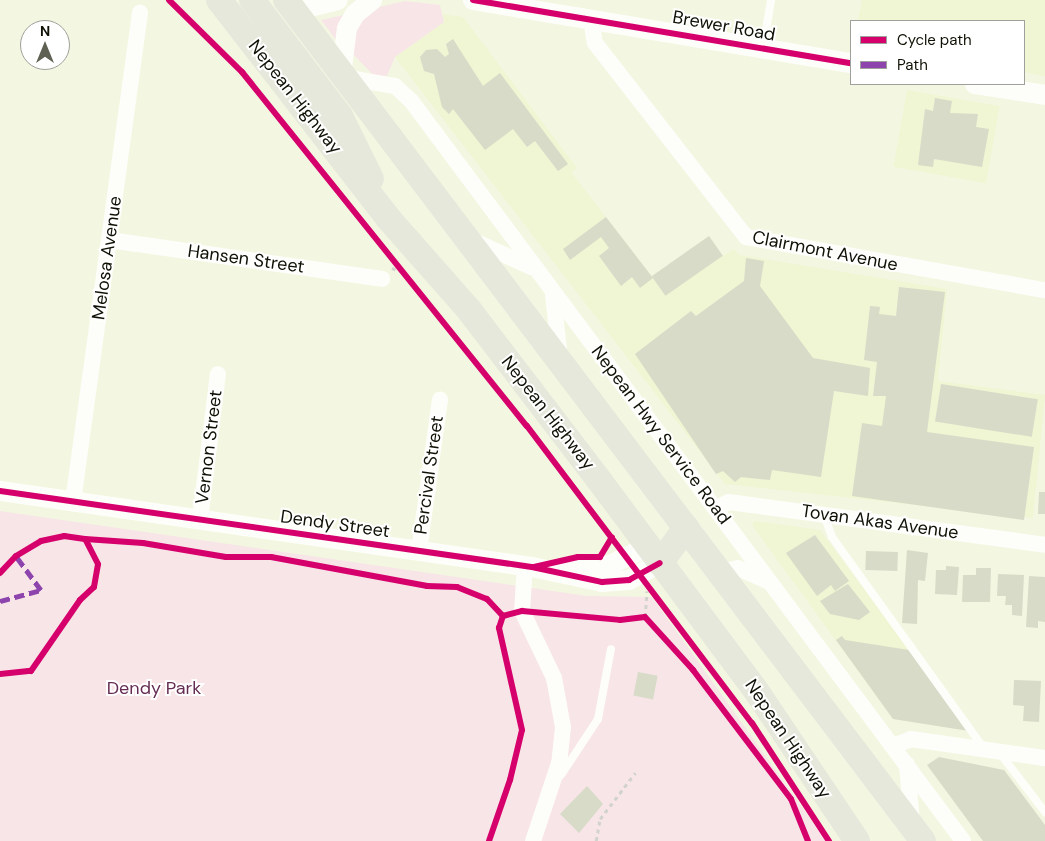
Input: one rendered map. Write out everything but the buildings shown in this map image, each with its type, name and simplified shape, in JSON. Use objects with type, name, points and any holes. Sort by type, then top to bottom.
[{"type":"highway","points":[[229,14],[292,4],[342,76],[918,835]]},
{"type":"highway","points":[[258,8],[322,91],[348,130],[385,212]]},
{"type":"highway","name":"Nepean Highway","points":[[229,14],[385,212],[469,310],[599,480],[649,569],[711,631],[755,689],[857,841]]},
{"type":"highway","points":[[322,91],[342,76]]},
{"type":"highway","points":[[599,480],[614,466],[621,443]]},
{"type":"highway","points":[[649,569],[686,528]]},
{"type":"highway","points":[[711,631],[705,595],[710,581],[720,572]]},
{"type":"street","points":[[206,0],[229,14]]},
{"type":"street","points":[[292,4],[338,0]]},
{"type":"street","points":[[342,76],[346,31],[355,14],[372,0]]},
{"type":"street","name":"Brewer Road","points":[[473,0],[547,6],[600,21],[850,63]]},
{"type":"street","name":"Melosa Avenue","points":[[73,502],[140,13]]},
{"type":"street","name":"Clairmont Avenue","points":[[600,21],[605,52],[742,233],[752,240],[1045,290]]},
{"type":"street","name":"Nepean Hwy Service Road","points":[[342,76],[393,85],[405,95],[773,584],[963,841]]},
{"type":"street","points":[[981,85],[1045,96]]},
{"type":"street","name":"Nepean Hwy Service Road","points":[[465,237],[515,258],[544,279],[556,311],[561,363]]},
{"type":"street","name":"Hansen Street","points":[[110,240],[382,279]]},
{"type":"street","name":"Vernon Street","points":[[200,520],[218,374]]},
{"type":"street","name":"Percival Street","points":[[419,551],[440,398]]},
{"type":"street","name":"Dendy Street","points":[[0,491],[529,567],[602,582],[649,569]]},
{"type":"street","name":"Tovan Akas Avenue","points":[[716,508],[729,502],[1045,545]]},
{"type":"street","points":[[529,567],[522,612],[554,678],[562,709],[559,763],[533,841]]},
{"type":"street","name":"Dendy Street","points":[[529,567],[649,569]]},
{"type":"street","name":"Nepean Hwy Service Road","points":[[720,572],[745,570],[773,584]]},
{"type":"street","points":[[893,746],[911,739],[1045,758]]},
{"type":"street","points":[[907,764],[918,835]]},
{"type":"lane","points":[[763,48],[771,0]]},
{"type":"lane","points":[[824,515],[832,537],[991,750],[1045,812]]},
{"type":"lane","points":[[550,791],[598,719],[611,649]]},
{"type":"path","points":[[395,262],[407,276]]},
{"type":"path","points":[[649,569],[656,598]]},
{"type":"path","points":[[644,618],[649,569]]},
{"type":"path","points":[[596,841],[600,819],[635,773]]},
{"type":"shaded area","points":[[862,0],[1045,0],[1045,76],[1025,72],[1025,20],[858,20]]},
{"type":"shaded area","points":[[443,14],[463,17],[577,168],[571,172],[653,278],[709,236],[723,256],[734,249],[739,255],[947,289],[938,381],[1045,395],[1033,518],[725,484],[395,57],[444,22]]},
{"type":"shaded area","points":[[907,90],[1000,106],[986,183],[893,167]]},
{"type":"shaded area","points":[[754,521],[820,530],[969,731],[893,719],[752,525]]},
{"type":"green space","points":[[405,1],[440,5],[444,22],[395,57],[387,76],[373,75],[351,52],[353,29],[375,8]]},
{"type":"green space","points":[[344,15],[336,40],[321,20]]},
{"type":"green space","name":"Dendy Park","points":[[0,511],[587,596],[652,597],[826,841],[0,841]]},
{"type":"marked path","points":[[0,601],[41,590],[16,556]]},
{"type":"cycle path","points":[[169,0],[242,72],[527,426],[752,723],[829,841]]},
{"type":"cycle path","points":[[473,0],[850,63]]},
{"type":"cycle path","points":[[0,491],[532,567],[602,582],[629,580],[660,563]]},
{"type":"cycle path","points":[[0,573],[16,556],[41,541],[64,536],[85,539]]},
{"type":"cycle path","points":[[534,567],[578,557],[600,557],[612,537]]},
{"type":"cycle path","points":[[0,674],[31,671],[80,600],[94,587],[98,564],[85,539],[143,543],[226,557],[271,557],[427,586],[457,587],[487,599],[503,616]]},
{"type":"cycle path","points":[[503,616],[522,611],[620,620],[645,617],[693,670],[791,799],[808,841]]},
{"type":"cycle path","points":[[489,841],[510,780],[522,730],[499,628],[503,616]]}]
